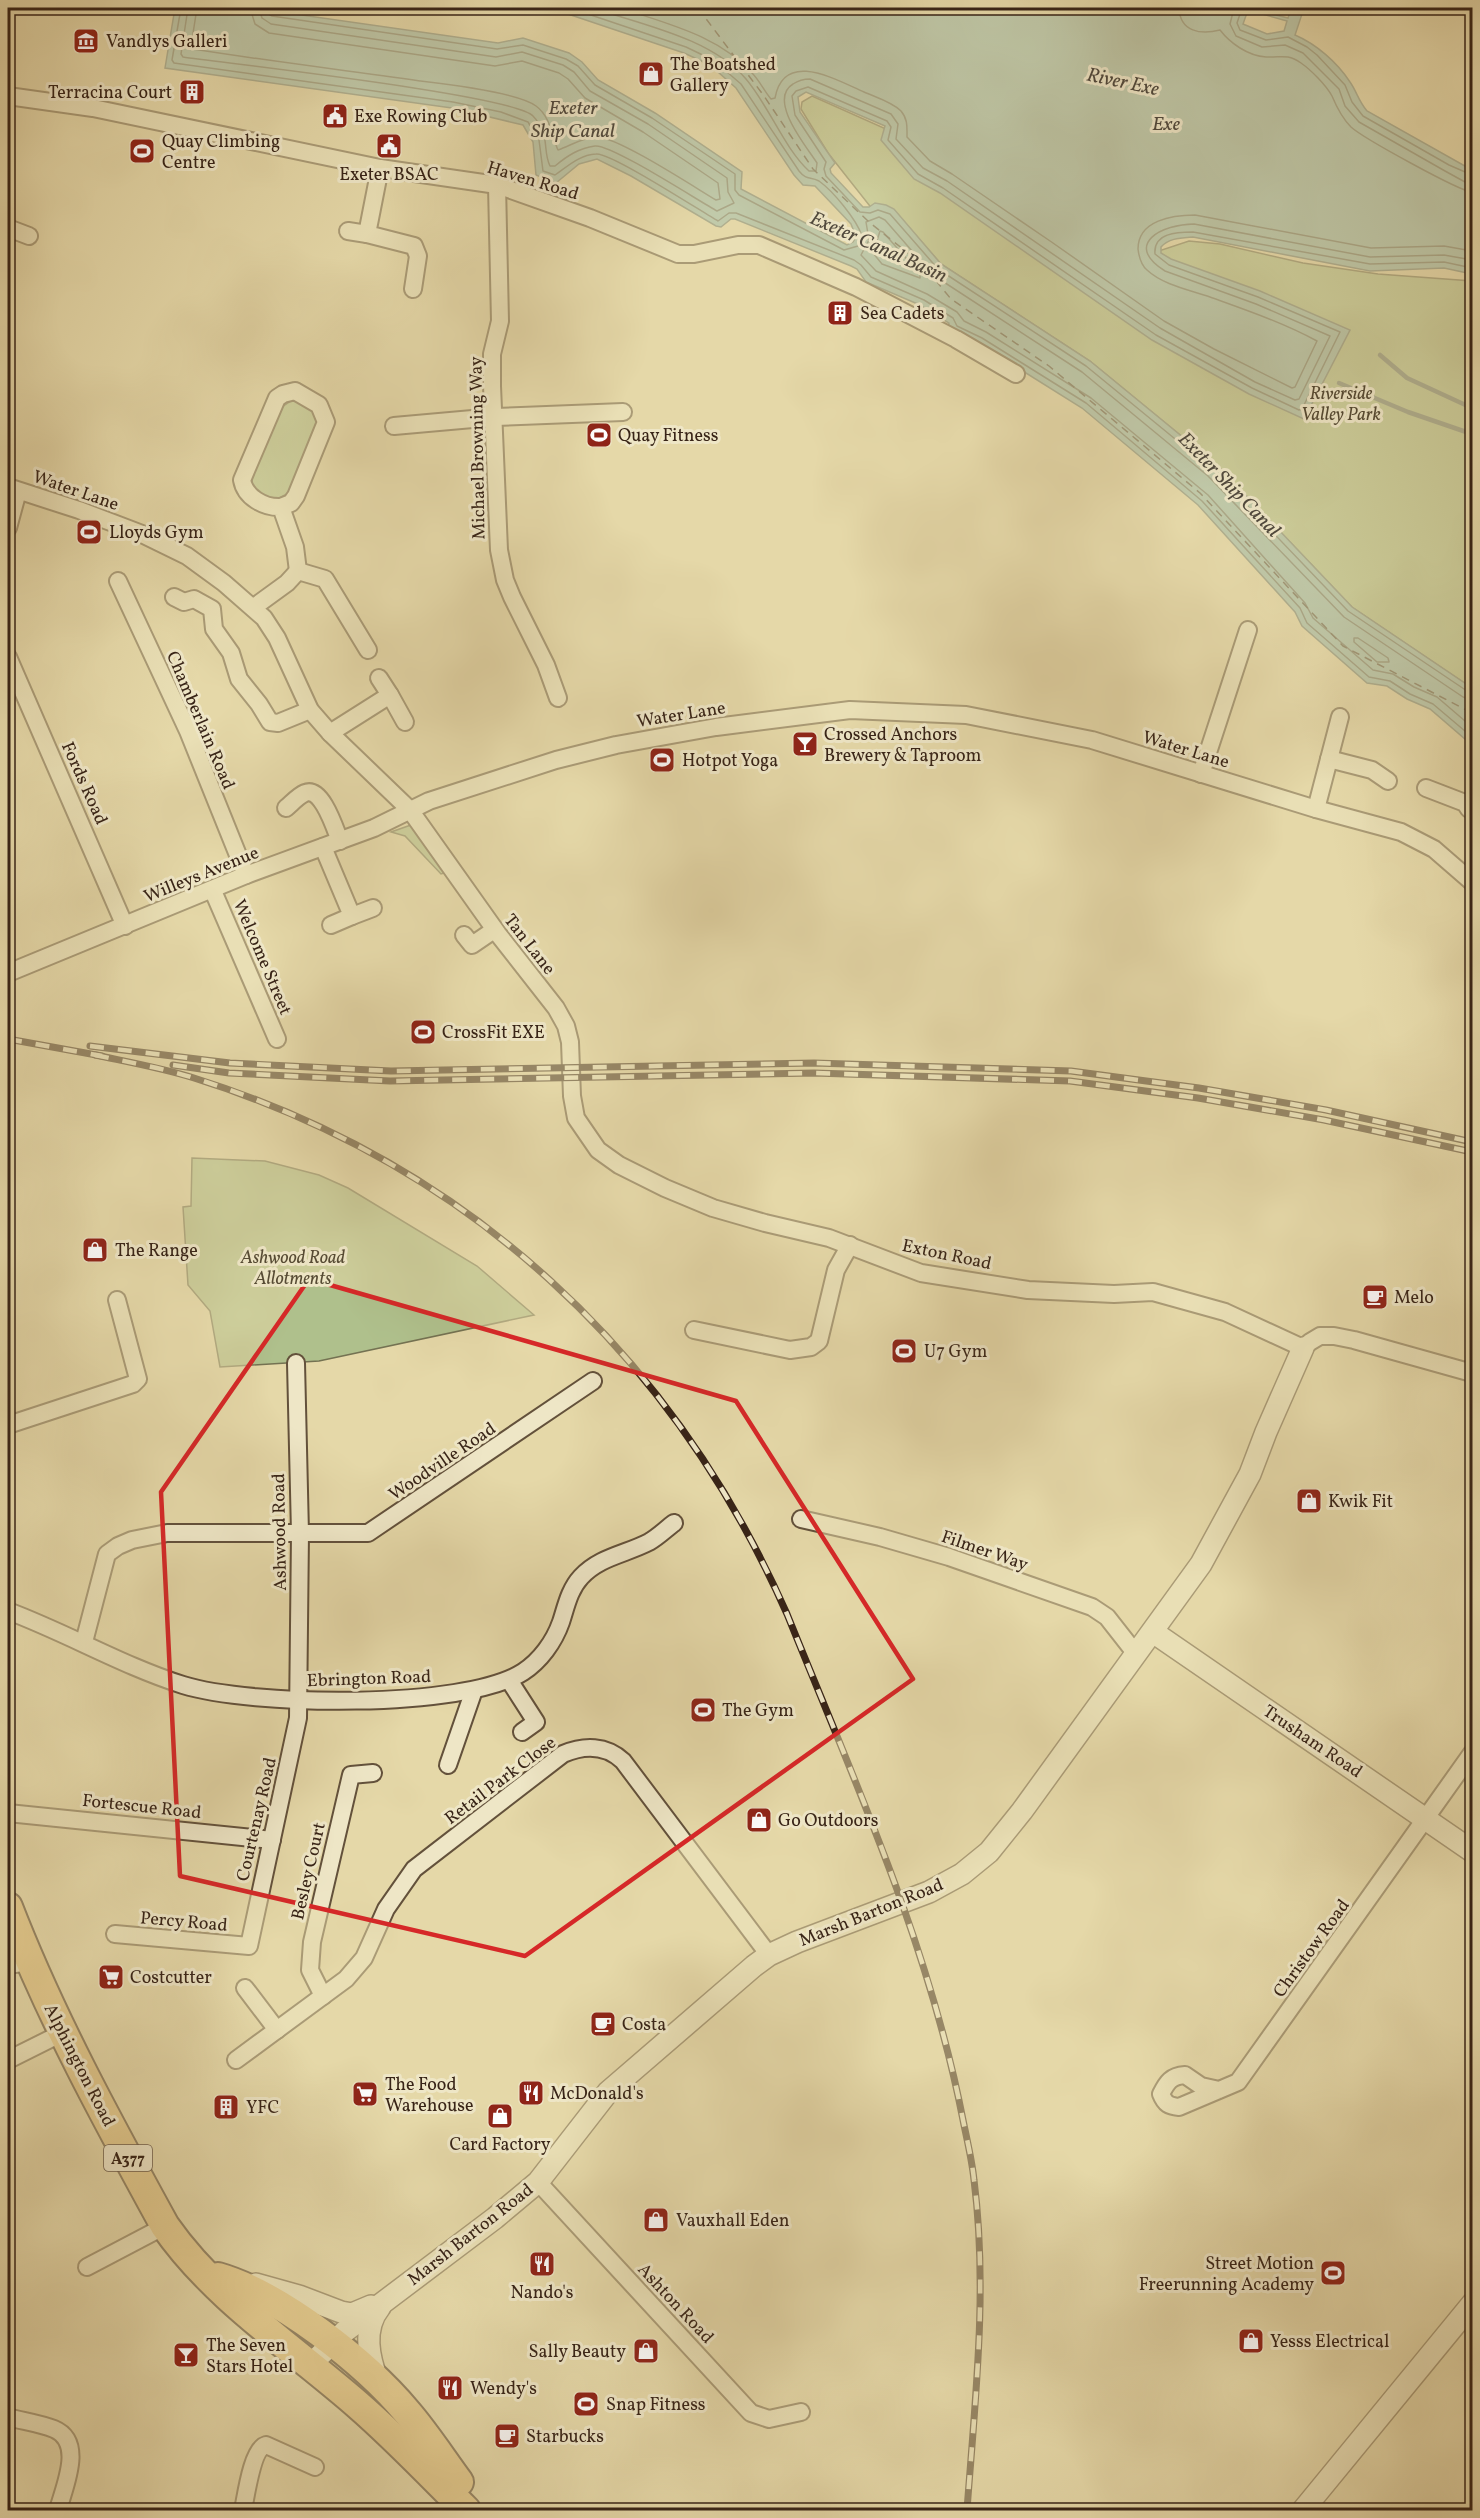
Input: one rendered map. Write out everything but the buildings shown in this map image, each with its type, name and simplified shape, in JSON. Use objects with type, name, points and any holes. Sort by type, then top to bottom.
[{"type":"highway","name":"Alphington Road","points":[[8,1907],[18,1963],[62,2033],[165,2226],[176,2242],[253,2318],[359,2406],[466,2511]]},
{"type":"highway","name":"Alphington Road","points":[[207,2274],[235,2282],[338,2341],[406,2411],[459,2482],[472,2511]]},
{"type":"street","name":"Haven Road","points":[[8,96],[93,108],[380,168],[497,185],[590,218],[678,254],[694,254],[738,245],[759,245],[856,287],[1016,374]]},
{"type":"street","points":[[367,234],[380,168]]},
{"type":"street","name":"Michael Browning Way","points":[[497,185],[500,321],[492,354],[498,529],[504,573],[512,597],[546,665],[558,698]]},
{"type":"street","points":[[8,228],[29,236]]},
{"type":"street","points":[[348,231],[414,246],[418,256],[413,289]]},
{"type":"street","points":[[295,391],[319,405],[326,422],[296,496],[291,503],[281,507],[268,506],[250,496],[243,487],[242,480],[277,398],[295,391]]},
{"type":"street","points":[[394,426],[495,417],[623,412]]},
{"type":"street","points":[[8,528],[13,489]]},
{"type":"street","name":"Water Lane","points":[[13,489],[79,510],[142,534],[187,556],[254,607],[277,638],[310,710],[330,733],[410,810],[429,801],[509,775],[616,744],[716,727],[849,710],[966,715],[1092,740],[1316,809],[1401,832],[1434,849],[1473,882]]},
{"type":"street","points":[[254,607],[287,583],[298,571],[295,547],[281,507]]},
{"type":"street","points":[[298,571],[325,579],[368,650]]},
{"type":"street","name":"Chamberlain Road","points":[[118,581],[188,731],[246,875]]},
{"type":"street","points":[[174,597],[184,602],[194,599],[212,609],[214,629],[231,653],[239,679],[270,722],[278,723],[310,710]]},
{"type":"street","points":[[1201,774],[1248,630]]},
{"type":"street","name":"Fords Road","points":[[8,657],[125,926]]},
{"type":"street","points":[[379,678],[405,722]]},
{"type":"street","points":[[330,733],[390,695]]},
{"type":"street","points":[[1316,809],[1340,717]]},
{"type":"street","points":[[1329,759],[1372,770],[1388,781]]},
{"type":"street","points":[[1426,788],[1465,803],[1469,809]]},
{"type":"street","points":[[286,808],[309,791],[315,794],[323,802],[340,841]]},
{"type":"street","name":"Willeys Avenue","points":[[8,973],[213,891],[246,875],[374,828],[410,810]]},
{"type":"street","name":"Tan Lane","points":[[410,810],[494,930],[556,1008],[566,1026],[570,1042],[572,1096],[576,1118]]},
{"type":"street","points":[[323,847],[352,916]]},
{"type":"street","name":"Welcome Street","points":[[213,891],[277,1040]]},
{"type":"street","points":[[332,925],[374,908]]},
{"type":"street","points":[[464,935],[472,945],[494,930]]},
{"type":"street","name":"Exton Road","points":[[576,1118],[598,1150],[619,1165],[713,1208],[765,1223],[818,1234],[921,1273],[1066,1293],[1153,1292],[1226,1312],[1303,1348]]},
{"type":"street","points":[[694,1330],[790,1350],[811,1347],[819,1341],[836,1270],[850,1245]]},
{"type":"street","points":[[8,1425],[133,1384],[138,1379],[117,1300]]},
{"type":"street","points":[[1303,1348],[1320,1336],[1334,1336],[1473,1373]]},
{"type":"street","name":"Marsh Barton Road","points":[[310,2365],[390,2295],[495,2218],[538,2181],[608,2092],[741,1976],[769,1955],[797,1942],[929,1892],[974,1866],[989,1852],[1022,1811],[1201,1564],[1250,1474],[1303,1348]]},
{"type":"street","name":"Ashwood Road","points":[[296,1363],[300,1533],[299,1700]]},
{"type":"street","name":"Woodville Road","points":[[84,1642],[107,1554],[118,1546],[132,1540],[167,1533],[368,1533],[593,1381]]},
{"type":"street","name":"Filmer Way","points":[[801,1519],[880,1537],[949,1557],[1092,1607],[1107,1617],[1136,1654]]},
{"type":"street","name":"Ebrington Road","points":[[8,1611],[184,1685],[258,1699],[385,1699],[474,1690],[509,1680],[526,1670],[553,1641],[567,1600],[584,1574],[606,1559],[648,1542],[674,1523]]},
{"type":"street","name":"Trusham Road","points":[[1153,1632],[1473,1851]]},
{"type":"street","points":[[509,1680],[536,1722],[522,1732]]},
{"type":"street","points":[[448,1765],[474,1690]]},
{"type":"street","name":"Courtenay Road","points":[[249,1946],[298,1718],[299,1700]]},
{"type":"street","name":"Retail Park Close","points":[[236,2060],[346,1979],[364,1958],[386,1909],[414,1869],[563,1754],[589,1747],[607,1750],[623,1761],[769,1955]]},
{"type":"street","name":"Christow Road","points":[[1219,2090],[1238,2082],[1473,1753]]},
{"type":"street","name":"Besley Court","points":[[323,1996],[310,1970],[312,1942],[351,1775],[373,1773]]},
{"type":"street","name":"Fortescue Road","points":[[8,1813],[272,1840]]},
{"type":"street","name":"Percy Road","points":[[115,1934],[249,1946]]},
{"type":"street","points":[[245,1988],[277,2030]]},
{"type":"street","points":[[8,2061],[62,2033]]},
{"type":"street","name":"Ashton Road","points":[[538,2181],[751,2412],[769,2419],[801,2412]]},
{"type":"street","points":[[87,2267],[165,2226]]},
{"type":"street","name":"Marsh Barton Road","points":[[235,2282],[259,2285],[352,2314],[390,2295]]},
{"type":"street","name":"Marsh Barton Road","points":[[379,2384],[369,2348],[368,2332],[373,2316],[390,2295]]},
{"type":"street","points":[[1303,2511],[1473,2304]]},
{"type":"street","points":[[338,2341],[333,2366],[339,2380],[359,2406]]},
{"type":"street","points":[[8,2417],[54,2429],[65,2436],[72,2454],[58,2511]]},
{"type":"street","points":[[243,2511],[251,2472],[262,2446],[266,2445],[315,2468]]},
{"type":"highlighted area","points":[[309,1279],[736,1401],[913,1679],[525,1956],[180,1876],[161,1492]]},
{"type":"green space","name":"Riverside Valley Park","points":[[812,96],[1159,251],[1189,241],[1220,244],[1303,263],[1378,274],[1472,281],[1472,688],[1352,607],[1218,466],[1090,361],[941,264],[894,210],[873,210],[828,153],[801,109],[802,102]]},
{"type":"green space","points":[[294,399],[316,413],[317,426],[287,494],[275,500],[266,500],[252,484],[253,469],[282,407]]},
{"type":"green space","points":[[411,825],[444,873],[441,874],[405,836],[391,832]]},
{"type":"green space","name":"Ashwood Road Allotments","points":[[192,1158],[265,1161],[319,1175],[348,1188],[477,1266],[534,1315],[319,1361],[220,1367],[210,1311],[188,1285],[183,1207],[191,1206]]},
{"type":"water","points":[[175,8],[253,8],[498,43],[523,38],[569,53],[582,62],[598,80],[655,113],[742,172],[741,189],[847,245],[856,237],[851,224],[815,186],[803,185],[794,175],[736,88],[710,65],[684,53],[550,8],[1177,8],[1206,11],[1215,8],[1249,8],[1288,18],[1290,12],[1273,8],[1304,8],[1295,35],[1318,49],[1339,67],[1367,111],[1472,170],[1472,274],[1444,268],[1370,271],[1193,237],[1176,239],[1164,244],[1161,247],[1161,253],[1171,259],[1260,291],[1350,330],[1304,419],[1249,394],[1152,340],[940,193],[914,179],[881,140],[885,126],[806,92],[798,97],[800,112],[835,163],[830,169],[831,173],[863,207],[869,207],[875,203],[894,209],[941,264],[1090,361],[1218,466],[1352,607],[1472,688],[1472,745],[1430,709],[1407,699],[1387,686],[1367,683],[1302,626],[1295,612],[1198,505],[1082,408],[978,343],[948,328],[949,323],[920,305],[866,282],[857,269],[735,219],[731,219],[721,227],[716,226],[631,176],[597,159],[579,164],[556,183],[536,175],[533,142],[523,125],[452,108],[165,68]],"holes":[[[1248,10],[1287,21],[1284,31],[1267,34],[1243,24]]]},
{"type":"waterway","points":[[1380,355],[1407,378],[1472,408]]},
{"type":"waterway","points":[[1339,383],[1408,412],[1472,434]]},
{"type":"ferry route","points":[[698,8],[764,96],[813,169],[869,222],[923,265],[951,299],[1049,366],[1200,493],[1343,646],[1472,713]]},
{"type":"railway","points":[[8,1039],[102,1056]]},
{"type":"railway","points":[[90,1046],[230,1063],[391,1071],[814,1063],[1071,1071],[1199,1088],[1326,1110],[1472,1142]]},
{"type":"railway","points":[[95,1055],[194,1078],[293,1115],[386,1161],[472,1217],[550,1280],[621,1352],[684,1432],[740,1520],[787,1614],[887,1863],[931,1990],[963,2120],[972,2165],[980,2262],[979,2345],[967,2510]]},
{"type":"railway","points":[[173,1065],[229,1073],[390,1081],[814,1073],[1070,1081],[1198,1098],[1324,1120],[1472,1152]]},
{"type":"place","name":"Vandlys Galleri","points":[[86,41]]},
{"type":"place","name":"The Boatshed Gallery","points":[[651,74]]},
{"type":"place","name":"Terracina Court","points":[[192,92]]},
{"type":"place","name":"Exe Rowing Club","points":[[335,116]]},
{"type":"place","name":"Exeter BSAC","points":[[389,146]]},
{"type":"place","name":"Quay Climbing Centre","points":[[142,151]]},
{"type":"place","name":"Sea Cadets","points":[[840,313]]},
{"type":"place","name":"Quay Fitness","points":[[599,435]]},
{"type":"place","name":"Lloyds Gym","points":[[89,532]]},
{"type":"place","name":"Crossed Anchors Brewery & Taproom","points":[[805,744]]},
{"type":"place","name":"Hotpot Yoga","points":[[662,760]]},
{"type":"place","name":"CrossFit EXE","points":[[423,1032]]},
{"type":"place","name":"The Range","points":[[95,1250]]},
{"type":"place","name":"Melo","points":[[1375,1297]]},
{"type":"place","name":"U7 Gym","points":[[904,1351]]},
{"type":"place","name":"Kwik Fit","points":[[1309,1501]]},
{"type":"place","name":"The Gym","points":[[703,1710]]},
{"type":"place","name":"Go Outdoors","points":[[759,1820]]},
{"type":"place","name":"Costcutter","points":[[111,1977]]},
{"type":"place","name":"Costa","points":[[603,2024]]},
{"type":"place","name":"McDonald's","points":[[531,2093]]},
{"type":"place","name":"The Food Warehouse","points":[[365,2094]]},
{"type":"place","name":"YFC","points":[[226,2107]]},
{"type":"place","name":"Card Factory","points":[[500,2116]]},
{"type":"place","name":"Vauxhall Eden","points":[[656,2220]]},
{"type":"place","name":"Nando's","points":[[542,2264]]},
{"type":"place","name":"Street Motion Freerunning Academy","points":[[1333,2273]]},
{"type":"place","name":"Yesss Electrical","points":[[1251,2341]]},
{"type":"place","name":"Sally Beauty","points":[[646,2351]]},
{"type":"place","name":"The Seven Stars Hotel","points":[[186,2355]]},
{"type":"place","name":"Wendy's","points":[[450,2388]]},
{"type":"place","name":"Snap Fitness","points":[[586,2404]]},
{"type":"place","name":"Starbucks","points":[[507,2436]]},
{"type":"water label","name":"River Exe","points":[[1123,81]]},
{"type":"water label","name":"Exeter Ship Canal","points":[[573,118]]},
{"type":"water label","name":"Exe","points":[[1166,123]]},
{"type":"water label","name":"Exeter Canal Basin","points":[[879,246]]},
{"type":"water label","name":"Exeter Ship Canal","points":[[1230,484]]}]
